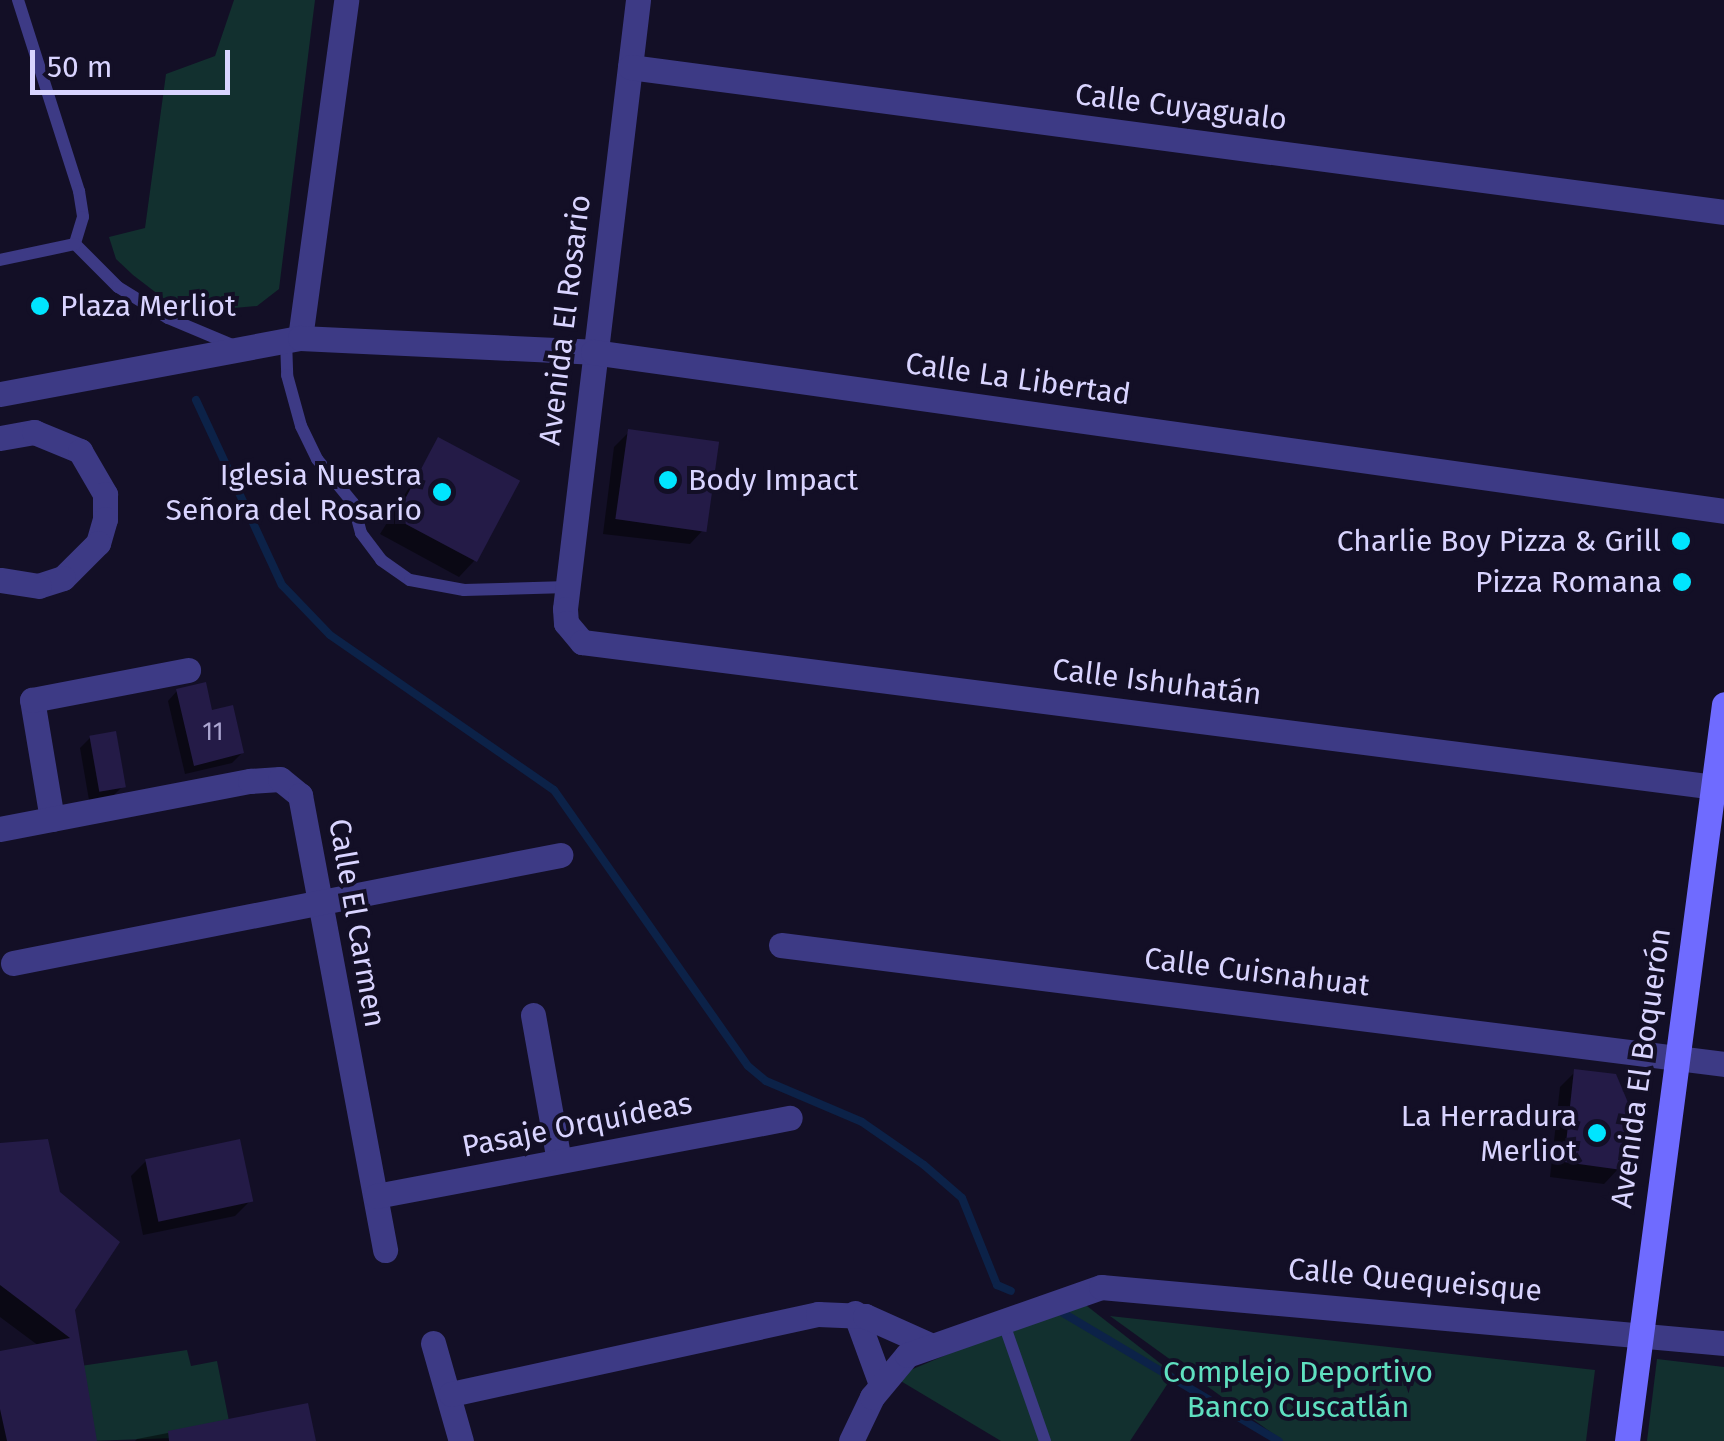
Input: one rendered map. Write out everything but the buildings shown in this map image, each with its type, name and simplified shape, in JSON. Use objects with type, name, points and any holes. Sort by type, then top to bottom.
[{"type":"street","points":[[293,339],[346,0]]},
{"type":"street","name":"Avenida El Rosario","points":[[582,642],[566,623],[568,588],[638,0]]},
{"type":"street","name":"Calle Cuyagualo","points":[[630,67],[1724,212]]},
{"type":"street","name":"Calle La Libertad","points":[[0,394],[235,346],[293,339],[594,352],[1724,511]]},
{"type":"street","points":[[0,580],[39,586],[63,578],[90,553],[105,519],[104,494],[80,451],[34,432],[1,432]]},
{"type":"street","name":"Calle Ishuhatán","points":[[582,642],[1719,787]]},
{"type":"street","points":[[52,819],[32,700],[188,670]]},
{"type":"street","name":"Avenida El Boquerón","points":[[1627,1441],[1674,1058],[1719,787],[1724,704]]},
{"type":"street","name":"Calle El Carmen","points":[[0,829],[280,779],[300,794],[385,1250]]},
{"type":"street","points":[[14,963],[560,855]]},
{"type":"street","name":"Calle Cuisnahuat","points":[[782,944],[1724,1064]]},
{"type":"street","points":[[533,1015],[559,1162]]},
{"type":"street","name":"Pasaje Orquídeas","points":[[376,1196],[790,1118]]},
{"type":"street","name":"Calle Quequeisque","points":[[1002,1318],[1101,1286],[1639,1331],[1724,1343]]},
{"type":"street","points":[[451,1394],[818,1314],[855,1314],[928,1344]]},
{"type":"street","points":[[855,1314],[881,1384]]},
{"type":"street","points":[[851,1441],[881,1384],[907,1355],[1002,1318]]},
{"type":"street","points":[[433,1344],[451,1394],[461,1441]]},
{"type":"lane","points":[[18,0],[78,191],[84,218],[75,244]]},
{"type":"lane","points":[[0,260],[75,244]]},
{"type":"lane","points":[[75,244],[118,287],[168,318],[235,346]]},
{"type":"lane","points":[[293,339],[287,375],[301,426],[316,459],[354,503],[361,533],[381,560],[410,580],[464,590],[568,588]]},
{"type":"lane","points":[[1002,1318],[1044,1441]]},
{"type":"green space","points":[[234,0],[315,0],[279,289],[257,306],[201,311],[163,298],[133,275],[116,259],[109,237],[145,228],[166,74],[215,56]]},
{"type":"green space","points":[[1078,1299],[1174,1374],[1130,1441],[1001,1441],[894,1377]]},
{"type":"green space","name":"Complejo Deportivo Banco Cuscatlán","points":[[1110,1316],[1595,1370],[1586,1441],[1283,1441]]},
{"type":"green space","points":[[187,1350],[191,1366],[217,1361],[232,1436],[89,1441],[74,1367]]},
{"type":"green space","points":[[1657,1359],[1724,1367],[1724,1441],[1647,1441]]},
{"type":"waterway","points":[[196,400],[282,585],[330,635],[554,790],[748,1066],[766,1081],[862,1122],[924,1165],[962,1198],[997,1285],[1011,1291]]},
{"type":"waterway","points":[[1063,1313],[1279,1441]]},
{"type":"place","name":"Plaza Merliot","points":[[40,306]]},
{"type":"place","name":"Body Impact","points":[[668,480]]},
{"type":"place","name":"Iglesia Nuestra Señora del Rosario","points":[[442,492]]},
{"type":"place","name":"Charlie Boy Pizza & Grill","points":[[1681,541]]},
{"type":"place","name":"Pizza Romana","points":[[1682,582]]},
{"type":"place","name":"La Herradura Merliot","points":[[1597,1133]]}]
